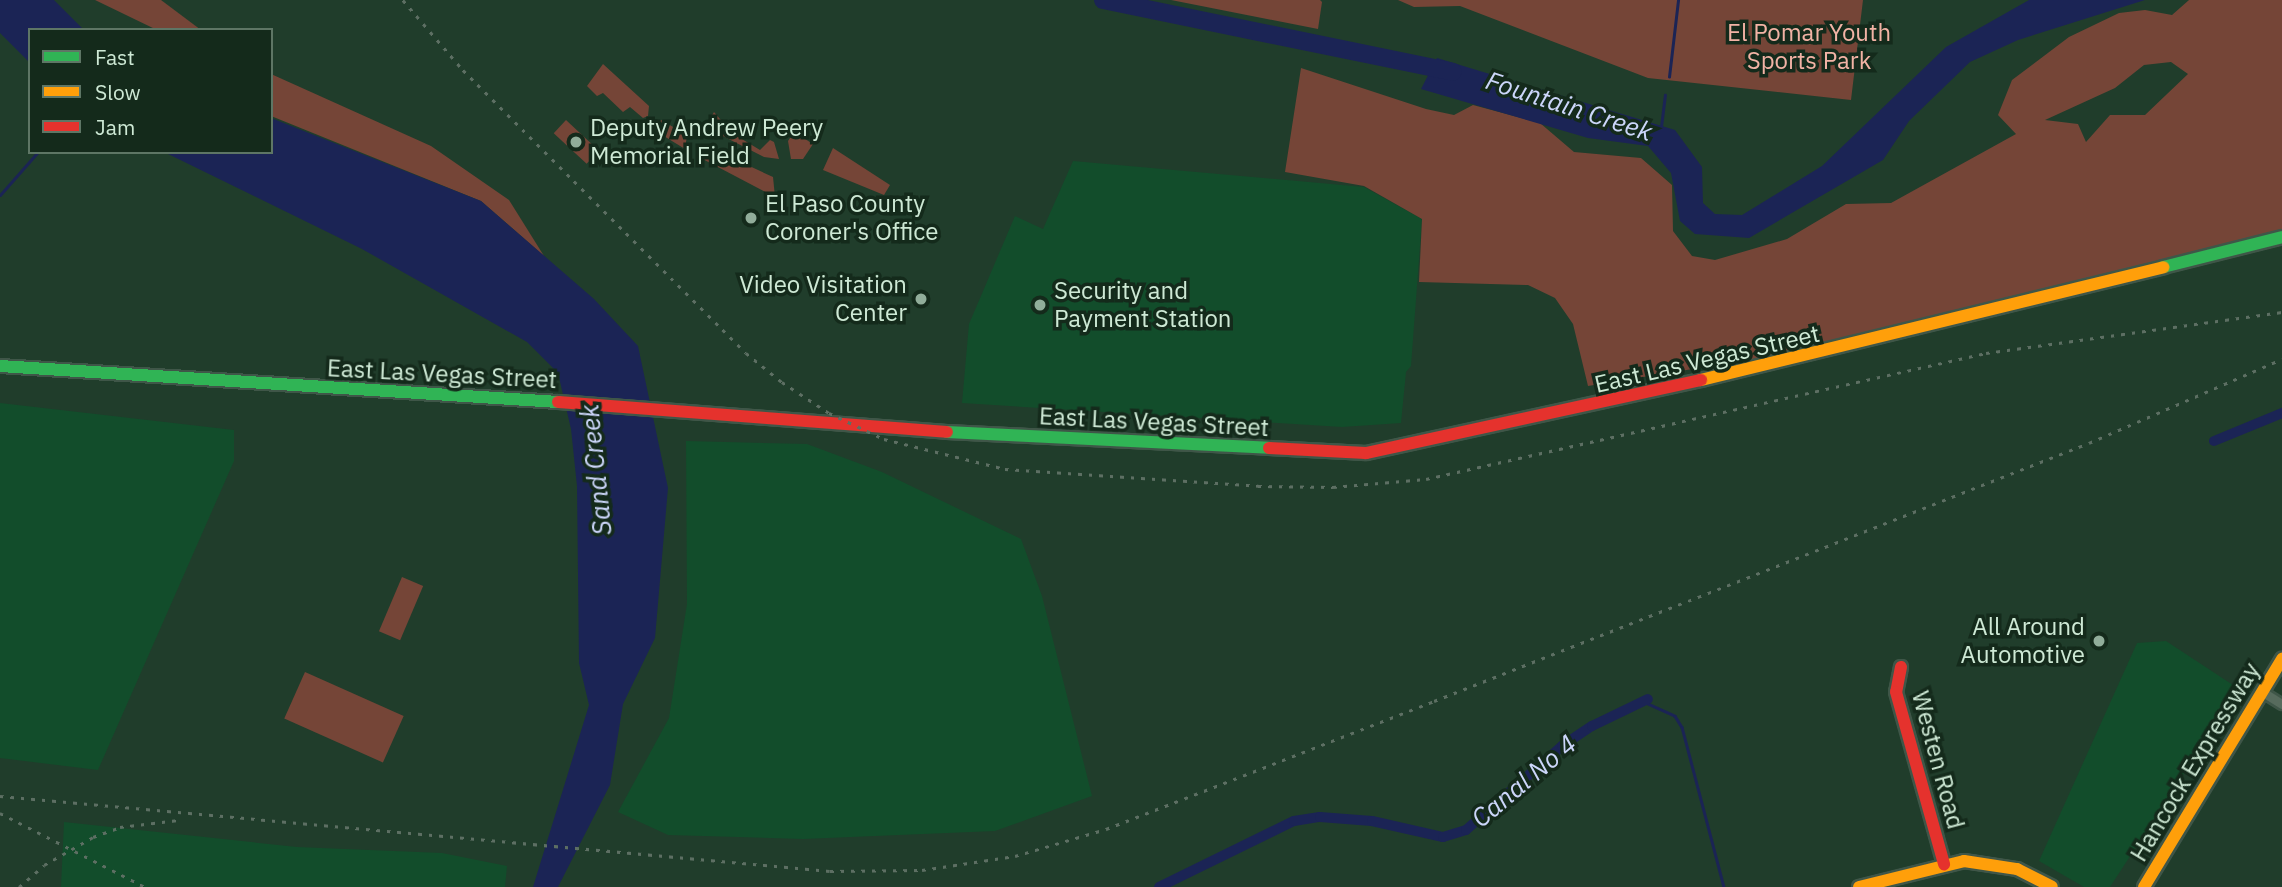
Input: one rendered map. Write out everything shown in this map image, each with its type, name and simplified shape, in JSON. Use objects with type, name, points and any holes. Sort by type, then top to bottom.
[{"type":"street","name":"East Las Vegas Street","points":[[0,366],[684,410],[856,428],[1366,453],[1814,356],[2282,237]]},
{"type":"street","name":"Hancock Expressway","points":[[2144,887],[2282,659]]},
{"type":"street","name":"Westen Road","points":[[1901,667],[1896,692],[1944,864]]},
{"type":"street","points":[[2261,691],[2282,704]]},
{"type":"street","points":[[1859,887],[1964,860],[2003,865],[2052,887]]},
{"type":"shaded area","points":[[1073,161],[1364,187],[1422,219],[1411,366],[1406,372],[1401,423],[1342,427],[962,403],[969,324],[1015,216],[1043,229]]},
{"type":"shaded area","points":[[0,403],[234,430],[234,461],[98,770],[0,758]]},
{"type":"shaded area","points":[[686,441],[807,444],[882,472],[1021,539],[1042,596],[1092,796],[995,831],[803,839],[668,835],[618,812],[669,718],[687,604]]},
{"type":"shaded area","points":[[2166,641],[2239,689],[2110,887],[2084,887],[2039,861],[2137,643]]},
{"type":"shaded area","points":[[64,822],[297,847],[442,853],[507,866],[505,887],[61,887]]},
{"type":"green space","points":[[95,0],[161,0],[198,28],[153,28]]},
{"type":"green space","points":[[1171,0],[1320,0],[1322,2],[1318,29]]},
{"type":"green space","name":"El Pomar Youth Sports Park","points":[[1398,0],[1863,0],[1851,100],[1648,78],[1460,6],[1414,7]]},
{"type":"green space","points":[[2189,0],[2282,0],[2282,236],[1745,372],[1705,367],[1588,386],[1573,324],[1555,298],[1528,285],[1419,282],[1422,219],[1364,186],[1285,172],[1301,68],[1426,109],[1454,115],[1473,105],[1540,123],[1574,152],[1641,158],[1672,185],[1673,231],[1692,256],[1715,260],[1787,239],[1846,204],[1891,203],[2016,134],[1998,115],[2012,80],[2069,37],[2119,13],[2145,10],[2172,15]],"holes":[[[2171,62],[2188,74],[2145,115],[2110,115],[2086,142],[2078,124],[2045,120],[2115,88],[2144,65]]]},
{"type":"green space","points":[[603,64],[649,106],[648,116],[643,118],[630,107],[623,112],[603,93],[597,96],[587,86]]},
{"type":"green space","points":[[273,75],[431,146],[509,200],[544,256],[481,201],[273,117]]},
{"type":"green space","points":[[714,112],[732,133],[760,150],[770,140],[774,142],[779,159],[764,157],[711,130],[707,124]]},
{"type":"green space","name":"Deputy Andrew Peery Memorial Field","points":[[566,120],[599,151],[587,164],[554,133]]},
{"type":"green space","points":[[661,120],[687,135],[685,149],[654,130]]},
{"type":"green space","points":[[794,132],[813,144],[803,159],[791,159],[788,141]]},
{"type":"green space","points":[[706,146],[773,177],[775,197],[697,156],[698,150]]},
{"type":"green space","points":[[833,148],[890,185],[884,195],[823,170]]},
{"type":"green space","points":[[402,577],[423,586],[400,640],[379,631]]},
{"type":"green space","points":[[305,672],[404,716],[383,763],[284,719]]},
{"type":"water","points":[[0,0],[54,0],[82,28],[28,28],[28,61],[0,33]]},
{"type":"water","points":[[2029,0],[2145,0],[2018,40],[1970,62],[1909,121],[1883,160],[1749,238],[1695,234],[1680,221],[1671,173],[1648,146],[1588,138],[1421,89],[1437,58],[1675,130],[1702,167],[1703,203],[1715,214],[1742,215],[1822,166],[1946,47]]},
{"type":"water","name":"Sand Creek","points":[[273,119],[481,201],[594,299],[638,346],[668,488],[655,638],[623,704],[610,785],[558,887],[533,887],[589,705],[579,663],[577,486],[571,429],[558,373],[527,342],[362,249],[168,154],[273,154]]},
{"type":"waterway","name":"Fountain Creek","points":[[1103,0],[1453,72]]},
{"type":"waterway","points":[[1669,77],[1678,0]]},
{"type":"waterway","points":[[1661,127],[1665,95]]},
{"type":"waterway","points":[[0,195],[36,154]]},
{"type":"waterway","name":"Canal No 4","points":[[2214,441],[2282,413]]},
{"type":"waterway","name":"Canal No 4","points":[[1159,887],[1294,821],[1320,817],[1372,821],[1443,837],[1466,830],[1562,746],[1592,726],[1648,699]]},
{"type":"waterway","points":[[1642,701],[1675,716],[1682,727],[1724,887]]},
{"type":"railway","points":[[403,0],[463,70],[746,353],[782,382],[829,413],[884,439],[1005,469],[1258,486],[1333,487],[1426,479],[1986,353],[2282,312]]},
{"type":"railway","points":[[0,796],[830,871],[922,870],[1015,856],[1106,829],[1434,701],[2089,443],[2282,359]]},
{"type":"railway","points":[[0,813],[145,887]]},
{"type":"railway","points":[[19,887],[44,865],[93,837],[120,827],[179,820]]},
{"type":"traffic: fast","points":[[2163,267],[2282,237]]},
{"type":"traffic: fast","points":[[0,366],[558,402]]},
{"type":"traffic: fast","points":[[947,432],[1269,448]]},
{"type":"traffic: slow","points":[[1701,380],[2163,267]]},
{"type":"traffic: slow","points":[[2144,887],[2282,659]]},
{"type":"traffic: slow","points":[[1859,887],[1964,861],[2017,869],[2052,887]]},
{"type":"traffic: jam","points":[[1269,448],[1366,453],[1701,380]]},
{"type":"traffic: jam","points":[[558,402],[947,432]]},
{"type":"traffic: jam","points":[[1901,667],[1896,692],[1944,864]]},
{"type":"place","name":"Deputy Andrew Peery Memorial Field","points":[[576,142]]},
{"type":"place","name":"El Paso County Coroner's Office","points":[[751,218]]},
{"type":"place","name":"Video Visitation Center","points":[[921,299]]},
{"type":"place","name":"Security and Payment Station","points":[[1040,305]]},
{"type":"place","name":"All Around Automotive","points":[[2099,641]]}]
